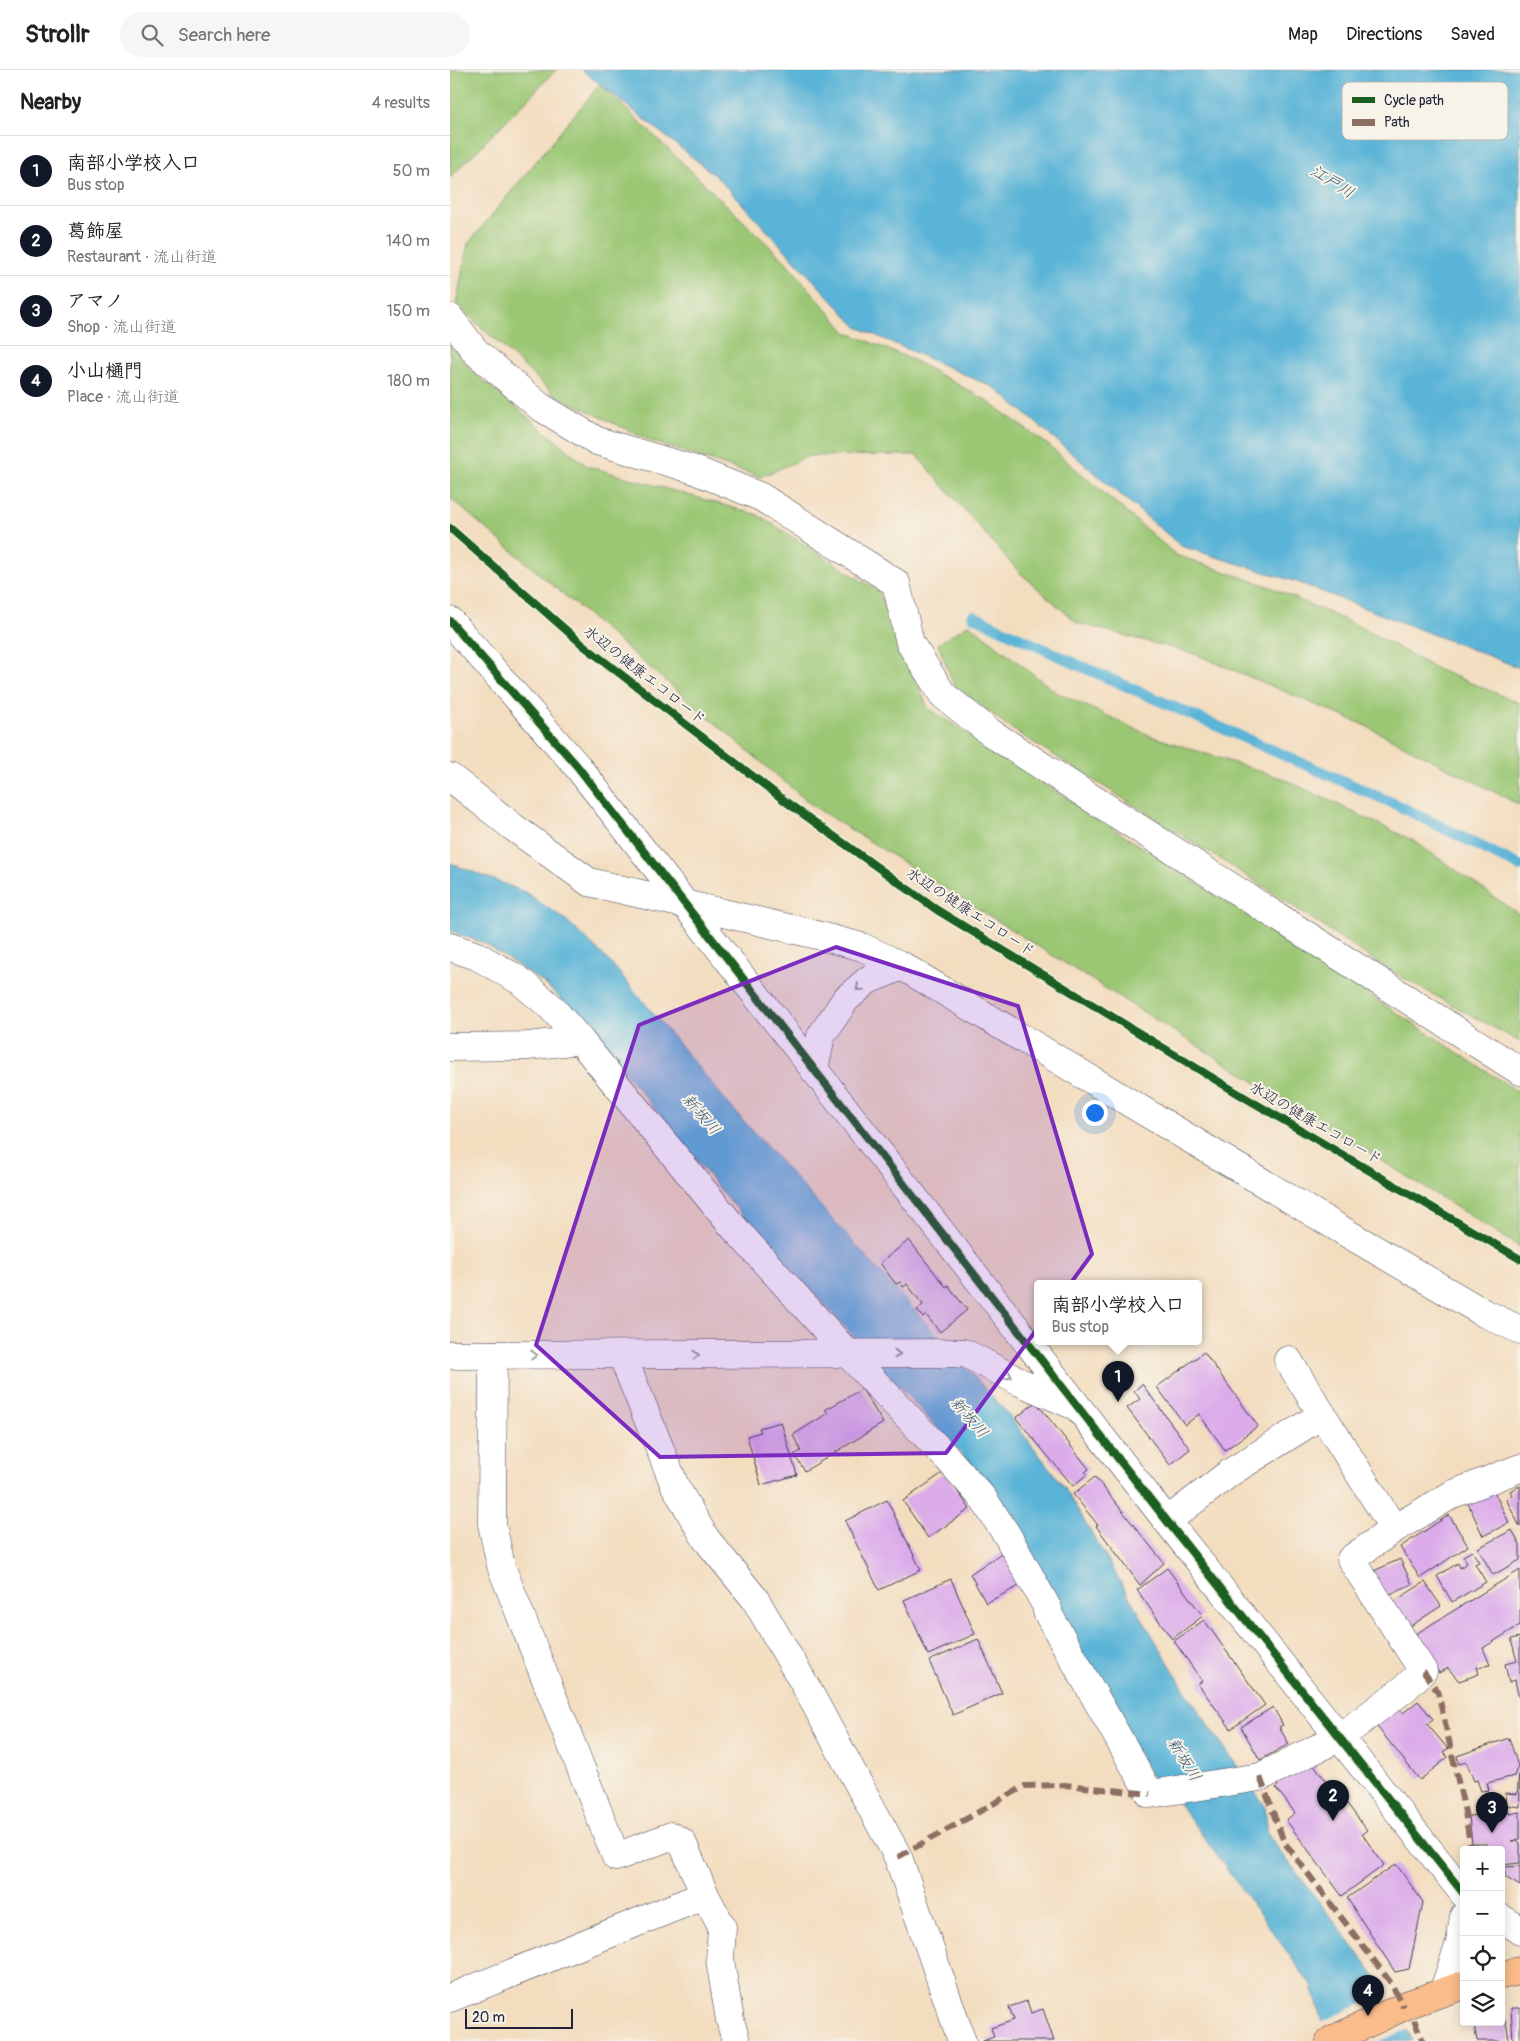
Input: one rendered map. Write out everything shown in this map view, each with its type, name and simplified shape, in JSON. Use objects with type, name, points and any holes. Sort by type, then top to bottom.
[{"type":"main road","points":[[1505,1974],[1520,1971]]},
{"type":"main road","points":[[1330,2041],[1398,2009],[1453,1989]]},
{"type":"street","points":[[450,318],[476,352],[539,406],[597,441],[692,469],[761,497],[896,583],[910,643],[943,696],[991,733],[1520,1071]]},
{"type":"street","points":[[450,621],[577,766],[1167,1521],[1340,1737],[1460,1898]]},
{"type":"street","points":[[450,777],[513,827],[589,882],[687,906],[767,922],[862,947],[902,966],[1350,1235],[1484,1313],[1520,1330]]},
{"type":"street","points":[[450,947],[477,956],[519,980],[551,1008],[580,1040],[729,1222],[848,1354],[982,1497],[1007,1535],[1048,1609],[1046,1612],[1150,1794],[1260,1776],[1340,1737],[1404,1690],[1424,1672],[1351,1559],[1394,1529],[1453,1494],[1520,1468]]},
{"type":"street","points":[[814,1070],[821,1036],[846,998],[868,980],[902,966]]},
{"type":"street","points":[[450,1047],[528,1046],[580,1040]]},
{"type":"street","points":[[450,1354],[965,1353],[1020,1382],[1079,1408]]},
{"type":"street","points":[[493,1355],[492,1524],[501,1566],[616,1856],[671,1836],[682,1842],[705,1895],[722,1927],[720,1960],[730,2020],[736,2041]]},
{"type":"street","points":[[622,1355],[676,1486],[706,1540],[760,1608],[805,1685],[898,1856],[962,2041]]},
{"type":"street","points":[[1288,1360],[1394,1529]]},
{"type":"street","points":[[1167,1521],[1231,1472],[1322,1415]]},
{"type":"street","points":[[450,1998],[705,1895]]},
{"type":"street","points":[[1505,1921],[1520,1930]]},
{"type":"street","points":[[1453,1989],[1461,1936]]},
{"type":"highlighted area","points":[[836,947],[1018,1006],[1092,1254],[946,1453],[660,1457],[536,1345],[639,1025]]},
{"type":"green space","points":[[450,70],[556,70],[450,178]]},
{"type":"green space","points":[[600,84],[787,263],[846,332],[915,361],[984,399],[1048,445],[1176,555],[1268,586],[1356,625],[1439,670],[1520,703],[1520,805],[1364,725],[1195,654],[1077,623],[1018,571],[916,455],[809,456],[760,477],[651,441],[555,395],[456,304],[468,244]]},
{"type":"green space","points":[[450,344],[473,372],[587,466],[758,515],[878,591],[928,708],[1520,1093],[1520,1247],[813,806],[450,498]]},
{"type":"green space","points":[[969,624],[1056,692],[1151,736],[1284,779],[1414,841],[1520,915],[1520,1042],[1387,969],[1263,886],[1012,729],[954,685],[938,644]]},
{"type":"water","name":"江戸川","points":[[582,70],[1520,70],[1520,668],[1297,582],[1181,546],[995,388],[857,327],[716,176]]},
{"type":"water","name":"新坂川","points":[[450,863],[525,892],[566,920],[612,964],[732,1108],[1008,1414],[1064,1487],[1189,1697],[1265,1806],[1268,1835],[1384,1987],[1413,2041],[1334,2041],[1322,2019],[1312,1986],[1178,1802],[1151,1776],[1055,1607],[1061,1602],[972,1466],[727,1198],[581,1018],[544,983],[484,943],[450,931]]},
{"type":"pier","points":[[1389,1992],[1408,2029],[1380,2041],[1331,2041],[1321,2022]]},
{"type":"building","points":[[909,1240],[967,1310],[940,1332],[926,1315],[923,1318],[917,1310],[923,1305],[907,1284],[903,1287],[900,1282],[896,1284],[880,1263]]},
{"type":"building","points":[[1204,1352],[1258,1426],[1225,1450],[1199,1414],[1185,1425],[1157,1387]]},
{"type":"building","points":[[1142,1384],[1190,1449],[1170,1465],[1127,1408],[1140,1399],[1134,1391]]},
{"type":"building","points":[[862,1389],[883,1423],[805,1471],[794,1455],[801,1451],[793,1435],[828,1413],[825,1410]]},
{"type":"building","points":[[1036,1402],[1089,1469],[1085,1472],[1087,1474],[1073,1486],[1016,1418]]},
{"type":"building","points":[[781,1422],[797,1475],[761,1485],[747,1436],[761,1432],[759,1428]]},
{"type":"building","points":[[944,1472],[970,1509],[928,1538],[903,1501]]},
{"type":"building","points":[[1095,1477],[1164,1563],[1140,1585],[1096,1526],[1098,1525],[1073,1494]]},
{"type":"building","points":[[1520,1486],[1520,1527],[1506,1499],[1512,1495],[1510,1491]]},
{"type":"building","points":[[1493,1489],[1509,1523],[1483,1536],[1467,1501]]},
{"type":"building","points":[[887,1500],[921,1570],[879,1590],[845,1521]]},
{"type":"building","points":[[1449,1515],[1468,1546],[1420,1578],[1400,1547]]},
{"type":"building","points":[[1512,1530],[1520,1544],[1520,1560],[1493,1575],[1478,1548]]},
{"type":"building","points":[[1472,1551],[1479,1562],[1475,1564],[1486,1582],[1452,1602],[1437,1576],[1458,1563],[1460,1568],[1467,1563],[1463,1556]]},
{"type":"building","points":[[1003,1552],[1021,1585],[986,1603],[970,1574]]},
{"type":"building","points":[[1400,1559],[1412,1584],[1386,1596],[1374,1571]]},
{"type":"building","points":[[1167,1568],[1203,1616],[1172,1639],[1137,1590]]},
{"type":"building","points":[[1520,1570],[1520,1625],[1483,1648],[1490,1665],[1477,1667],[1479,1674],[1459,1681],[1448,1668],[1439,1673],[1414,1635]]},
{"type":"building","points":[[951,1579],[975,1634],[928,1655],[904,1600]]},
{"type":"building","points":[[1425,1582],[1441,1606],[1406,1629],[1390,1604]]},
{"type":"building","points":[[1204,1620],[1265,1705],[1231,1729],[1198,1684],[1202,1681],[1174,1641]]},
{"type":"building","points":[[1520,1637],[1519,1699],[1515,1680],[1509,1682],[1505,1664],[1517,1661],[1511,1639]]},
{"type":"building","points":[[978,1639],[1002,1693],[953,1715],[929,1661]]},
{"type":"building","points":[[1418,1701],[1433,1719],[1427,1724],[1448,1749],[1443,1752],[1448,1757],[1420,1780],[1374,1723],[1396,1704],[1403,1713]]},
{"type":"building","points":[[1273,1707],[1283,1725],[1279,1727],[1289,1744],[1260,1760],[1241,1727]]},
{"type":"building","points":[[1509,1738],[1518,1766],[1514,1776],[1487,1783],[1489,1790],[1481,1791],[1477,1780],[1474,1781],[1466,1762],[1459,1764],[1457,1756]]},
{"type":"building","points":[[1312,1762],[1327,1782],[1329,1780],[1367,1830],[1362,1834],[1384,1865],[1342,1896],[1286,1820],[1295,1813],[1276,1788],[1278,1786],[1275,1782],[1290,1771],[1294,1776]]},
{"type":"building","points":[[1519,1773],[1520,1807],[1505,1805],[1506,1793],[1517,1794]]},
{"type":"building","points":[[1520,1812],[1520,1839],[1511,1841],[1518,1841],[1520,1843],[1520,1863],[1505,1865],[1505,1846],[1472,1844],[1469,1816]]},
{"type":"building","points":[[1396,1864],[1423,1902],[1409,1969],[1395,1972],[1347,1898]]},
{"type":"building","points":[[1520,1866],[1520,1886],[1505,1877],[1505,1867]]},
{"type":"building","points":[[1027,2001],[1031,2013],[1043,2009],[1054,2041],[983,2041],[994,2037],[991,2028],[1014,2020],[1009,2007]]},
{"type":"building","points":[[1511,2008],[1520,2008],[1520,2041],[1513,2041]]},
{"type":"building","points":[[1505,2021],[1509,2041],[1477,2041],[1474,2026],[1505,2026]]},
{"type":"waterway","points":[[973,616],[1076,664],[1395,804],[1520,866]]},
{"type":"marked path","points":[[1423,1671],[1438,1692],[1465,1812],[1470,1846]]},
{"type":"marked path","points":[[1260,1777],[1284,1842],[1391,1983],[1403,2007]]},
{"type":"marked path","points":[[898,1857],[1025,1786],[1065,1785],[1150,1794]]},
{"type":"marked path","points":[[1414,2020],[1423,2041]]},
{"type":"cycle path","name":"水辺の健康エコロード","points":[[450,528],[583,645],[789,804],[937,910],[1244,1097],[1520,1259]]},
{"type":"cycle path","points":[[450,621],[577,766],[1167,1521],[1462,1891]]},
{"type":"place","name":"南部小学校入口","points":[[1118,1402]]},
{"type":"place","name":"葛飾屋","points":[[1333,1821]]},
{"type":"place","name":"アマノ","points":[[1492,1833]]},
{"type":"place","name":"小山樋門","points":[[1368,2016]]}]
